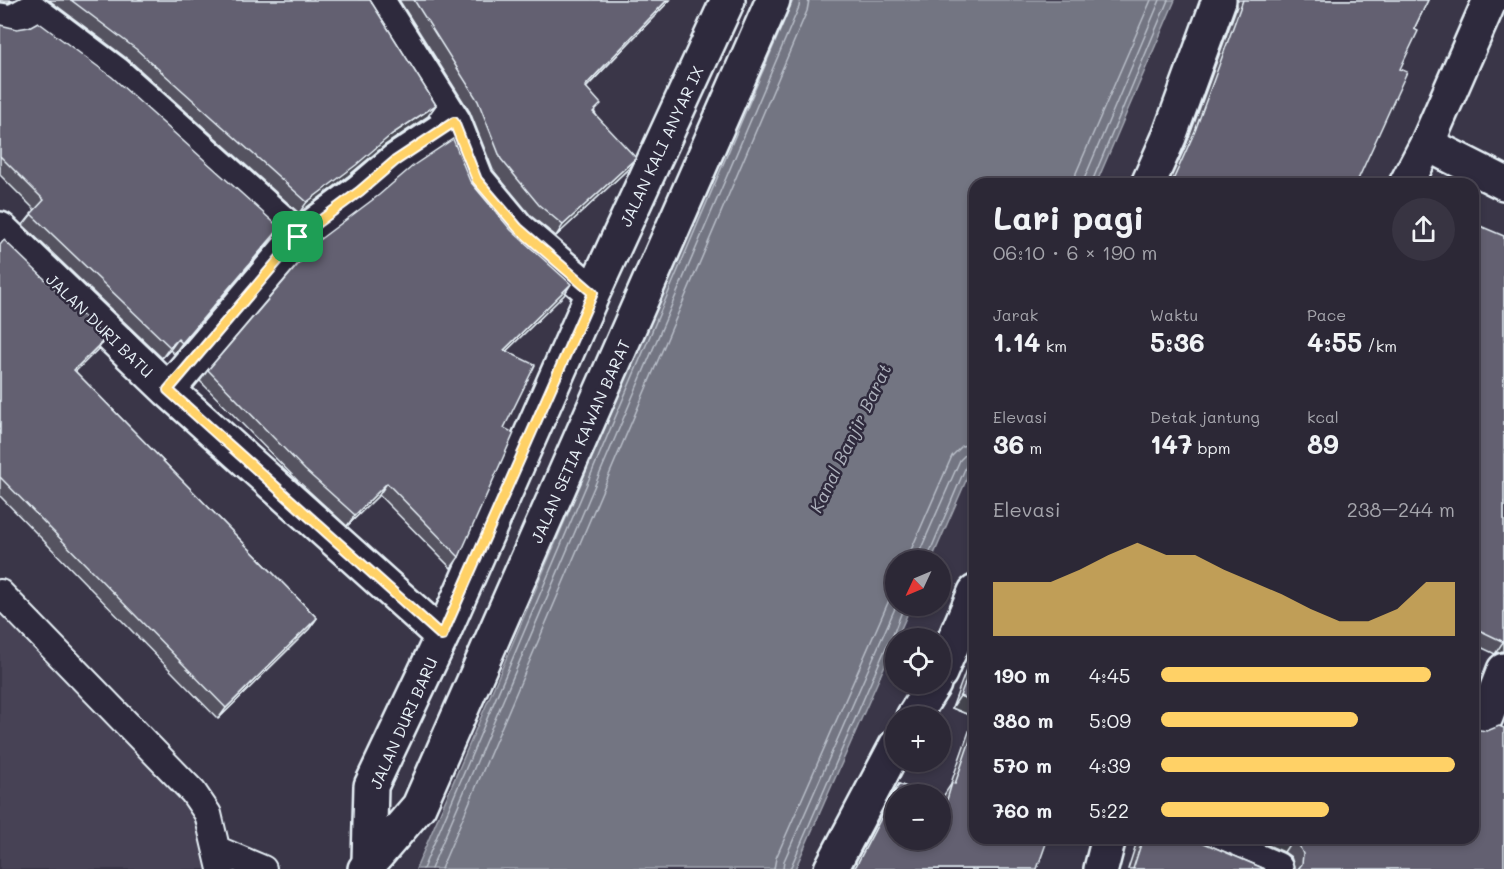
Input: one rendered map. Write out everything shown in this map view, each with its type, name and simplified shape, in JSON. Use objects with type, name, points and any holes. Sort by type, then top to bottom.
[{"type":"street","points":[[377,0],[454,122],[477,180],[518,228],[593,293]]},
{"type":"street","name":"JALAN KALI ANYAR IX","points":[[593,293],[728,0]]},
{"type":"street","name":"JALAN SETIA KAWAN BARAT","points":[[367,866],[419,806],[773,0]]},
{"type":"street","points":[[1151,178],[1169,137],[1220,0]]},
{"type":"street","points":[[1409,178],[1427,144],[1490,0]]},
{"type":"street","points":[[0,20],[12,22],[28,6],[116,74],[298,237]]},
{"type":"street","points":[[168,390],[298,237],[360,191],[395,161],[454,122]]},
{"type":"street","points":[[1427,144],[1504,183]]},
{"type":"street","name":"JALAN DURI BATU","points":[[0,229],[168,390],[442,636]]},
{"type":"street","name":"JALAN DURI BARU","points":[[367,866],[371,786],[442,636],[593,293]]},
{"type":"street","points":[[951,648],[969,606]]},
{"type":"street","points":[[1479,724],[1486,717],[1504,670]]},
{"type":"street","points":[[831,869],[885,767]]},
{"type":"street","points":[[1101,869],[1107,844]]},
{"type":"street","points":[[1217,844],[1276,869]]},
{"type":"lane","points":[[0,593],[193,792],[208,814],[219,859],[262,869]]},
{"type":"shaded area","points":[[0,593],[193,792],[219,869],[0,869]]},
{"type":"water","name":"Kanal Banjir Barat","points":[[788,0],[1175,0],[1099,178],[969,178],[969,474],[936,550],[885,550],[885,616],[907,616],[901,628],[885,628],[885,665],[795,869],[416,869]]},
{"type":"building","points":[[71,0],[370,0],[436,105],[392,134],[307,202],[136,49]]},
{"type":"building","points":[[414,0],[667,0],[585,86],[601,104],[593,112],[636,158],[563,225],[539,205],[501,159],[478,101]]},
{"type":"building","points":[[1243,0],[1428,0],[1414,29],[1418,31],[1400,69],[1407,72],[1359,178],[1174,178],[1195,131]]},
{"type":"building","points":[[38,22],[112,77],[280,228],[182,343],[178,339],[170,347],[31,214],[44,200],[0,156],[0,25],[17,29],[29,27]]},
{"type":"building","points":[[453,139],[470,181],[511,230],[571,284],[504,350],[535,365],[504,428],[514,433],[459,557],[387,483],[355,515],[305,470],[208,370],[319,240],[379,195],[414,165]]},
{"type":"building","points":[[1479,226],[1504,236],[1504,642],[1479,630]]},
{"type":"building","points":[[4,240],[106,338],[74,370],[317,618],[226,708],[0,477],[0,245]]},
{"type":"building","points":[[969,672],[969,700],[960,696]]},
{"type":"building","points":[[1499,726],[1504,728],[1504,869],[1298,869],[1302,864],[1303,854],[1297,844],[1479,844],[1479,730],[1487,731]]},
{"type":"building","points":[[969,743],[969,844],[1046,844],[1037,869],[853,869],[885,811],[885,850],[951,850],[952,783],[955,784]]},
{"type":"building","points":[[1141,844],[1206,844],[1265,869],[1133,869]]},
{"type":"route","points":[[454,122],[477,180],[518,228],[593,293],[442,636],[168,390],[298,237],[360,191],[395,161],[454,122]]}]
